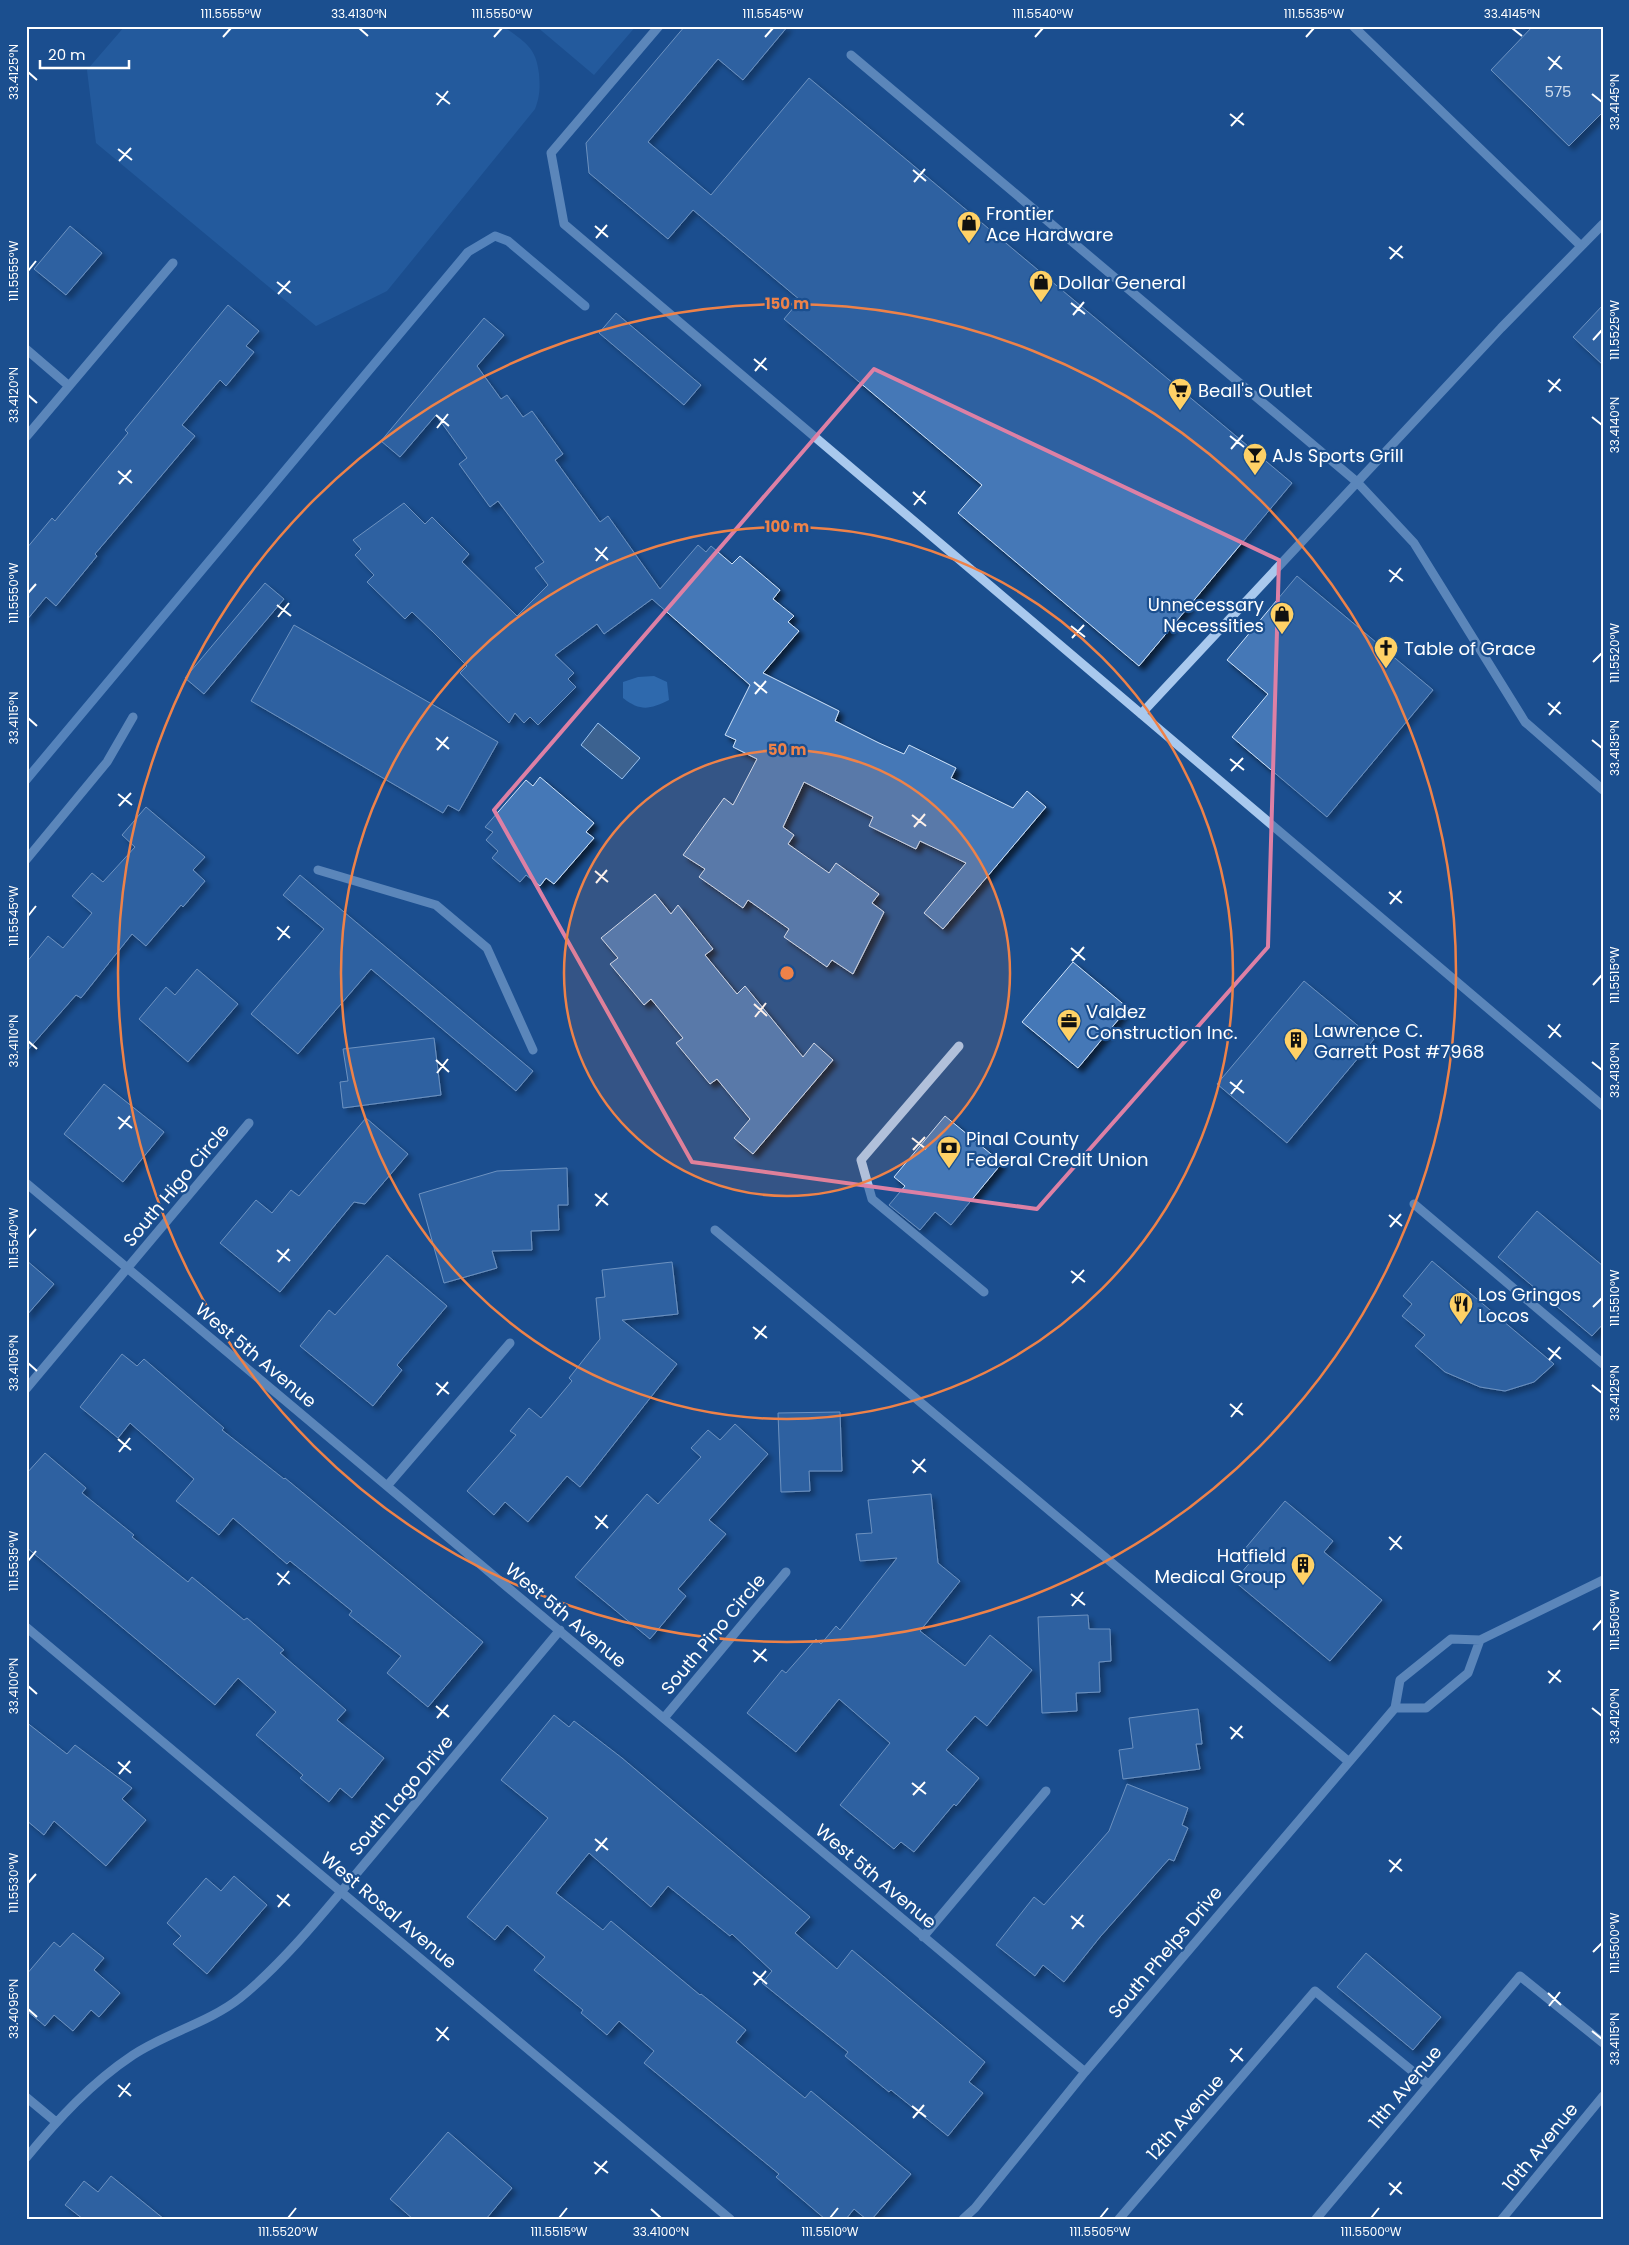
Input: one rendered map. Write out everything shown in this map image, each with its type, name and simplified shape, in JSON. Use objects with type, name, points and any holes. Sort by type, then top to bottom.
[{"type":"street","points":[[659,26],[552,152],[564,224],[1603,1106]]},
{"type":"street","points":[[1353,26],[1580,246]]},
{"type":"street","points":[[851,54],[1357,482],[1414,544],[1525,722],[1603,790]]},
{"type":"street","points":[[1141,714],[1530,297],[1603,224]]},
{"type":"street","points":[[26,437],[173,263]]},
{"type":"street","points":[[26,349],[69,386]]},
{"type":"street","points":[[26,860],[107,762],[133,717]]},
{"type":"street","points":[[318,870],[436,905],[487,948],[533,1050]]},
{"type":"street","points":[[959,1046],[861,1160],[872,1199],[984,1292]]},
{"type":"street","name":"South Higo Circle","points":[[26,1389],[249,1124]]},
{"type":"street","name":"West 5th Avenue","points":[[26,1183],[1085,2072]]},
{"type":"street","points":[[1414,1204],[1603,1364]]},
{"type":"street","points":[[715,1230],[1348,1761]]},
{"type":"street","points":[[387,1486],[510,1343]]},
{"type":"street","name":"South Pino Circle","points":[[664,1718],[786,1572]]},
{"type":"street","points":[[1480,1640],[1468,1673],[1426,1708],[1395,1708],[1400,1680],[1450,1639],[1480,1640],[1603,1580]]},
{"type":"street","name":"West Rosal Avenue","points":[[26,1627],[730,2219]]},
{"type":"street","name":"South Lago Drive","points":[[26,2158],[56,2122],[97,2082],[134,2054],[196,2025],[240,1998],[278,1962],[341,1892],[560,1630]]},
{"type":"street","name":"South Phelps Drive","points":[[963,2219],[975,2208],[1085,2072],[1395,1708]]},
{"type":"street","points":[[923,1937],[1046,1791]]},
{"type":"street","name":"11th Avenue","points":[[1316,2219],[1520,1976],[1603,2044]]},
{"type":"street","name":"12th Avenue","points":[[1119,2219],[1315,1991],[1428,2084]]},
{"type":"street","name":"10th Avenue","points":[[1502,2219],[1603,2096]]},
{"type":"street","points":[[26,2097],[56,2122]]},
{"type":"highlighted area","points":[[874,369],[1279,560],[1268,947],[1037,1209],[692,1162],[494,810]]},
{"type":"shaded area","points":[[125,26],[503,26],[523,41],[532,51],[539,74],[539,96],[535,109],[387,291],[316,326],[96,143],[87,70]]},
{"type":"shaded area","points":[[536,26],[636,26],[594,75]]},
{"type":"shaded area","points":[[654,676],[667,682],[669,700],[646,708],[635,705],[623,698],[623,682],[638,677]]},
{"type":"shaded area","points":[[598,723],[640,758],[622,779],[581,745]]},
{"type":"building","points":[[685,26],[788,26],[743,80],[718,59],[648,142],[711,195],[809,78],[1292,483],[1139,666],[958,513],[982,485],[784,319],[800,300],[693,210],[668,239],[589,173],[586,143]]},
{"type":"building","points":[[1533,26],[1603,26],[1603,112],[1569,146],[1491,70]]},
{"type":"building","points":[[70,226],[102,253],[66,295],[34,269]]},
{"type":"building","points":[[228,305],[259,331],[246,346],[254,352],[226,386],[220,380],[182,425],[195,436],[95,554],[97,556],[56,606],[46,597],[26,621],[26,549],[52,518],[55,521],[128,433],[125,430]]},
{"type":"building","points":[[1603,305],[1603,365],[1573,337]]},
{"type":"building","points":[[616,313],[701,385],[684,405],[599,333]]},
{"type":"building","points":[[484,318],[504,335],[477,366],[501,399],[507,395],[523,417],[532,411],[563,454],[555,460],[600,522],[608,516],[660,589],[698,545],[706,552],[711,546],[732,564],[740,556],[780,590],[773,599],[794,616],[788,622],[799,631],[763,673],[839,711],[835,721],[879,743],[904,754],[909,745],[956,768],[951,778],[1013,808],[1027,791],[1046,807],[943,929],[924,913],[966,863],[920,841],[916,849],[869,826],[873,817],[804,782],[783,827],[794,835],[788,844],[829,873],[836,863],[879,894],[872,903],[884,912],[853,974],[832,960],[827,967],[784,937],[789,929],[748,900],[743,908],[699,877],[705,869],[683,855],[724,798],[733,805],[757,759],[733,747],[736,740],[725,735],[750,685],[652,599],[604,634],[597,624],[555,655],[574,673],[568,679],[576,687],[538,725],[530,717],[524,723],[515,713],[509,723],[460,673],[467,666],[432,631],[412,612],[405,619],[367,582],[374,575],[355,555],[361,549],[353,540],[404,503],[425,524],[432,517],[469,554],[462,562],[517,616],[548,585],[535,568],[544,562],[498,501],[490,507],[459,464],[467,458],[436,415],[400,457],[381,441]]},
{"type":"building","points":[[1297,576],[1433,690],[1327,817],[1232,737],[1268,694],[1227,660]]},
{"type":"building","points":[[265,583],[284,599],[204,694],[185,678]]},
{"type":"building","points":[[294,625],[498,742],[459,811],[448,805],[443,813],[251,701]]},
{"type":"building","points":[[540,777],[594,823],[586,832],[594,838],[554,884],[546,878],[540,886],[526,875],[520,882],[492,858],[498,851],[486,840],[493,832],[485,827],[526,780],[533,786]]},
{"type":"building","points":[[146,807],[205,857],[193,870],[205,881],[183,907],[181,905],[146,946],[132,934],[81,998],[76,995],[26,1052],[26,963],[48,936],[63,948],[92,913],[72,896],[92,873],[103,882],[135,847],[122,835]]},
{"type":"building","points":[[300,875],[533,1071],[516,1091],[371,969],[298,1054],[251,1014],[324,929],[283,895]]},
{"type":"building","points":[[655,894],[671,914],[678,905],[713,949],[705,955],[737,994],[745,986],[803,1057],[814,1043],[833,1060],[753,1154],[734,1138],[750,1119],[717,1079],[710,1084],[676,1043],[683,1038],[651,999],[644,1005],[610,964],[618,958],[601,938]]},
{"type":"building","points":[[1073,962],[1128,1008],[1078,1068],[1022,1022]]},
{"type":"building","points":[[197,969],[238,1004],[188,1062],[139,1019],[166,987],[175,995]]},
{"type":"building","name":"Lawrence C. Garrett Post #7968","points":[[1304,981],[1374,1039],[1287,1143],[1217,1084]]},
{"type":"building","points":[[434,1038],[441,1095],[343,1108],[340,1082],[348,1081],[343,1049]]},
{"type":"building","points":[[104,1084],[164,1132],[123,1182],[64,1134]]},
{"type":"building","name":"Pinal County Federal Credit Union","points":[[945,1116],[1002,1163],[951,1225],[935,1212],[920,1230],[889,1205],[905,1186],[894,1177]]},
{"type":"building","points":[[366,1118],[408,1154],[365,1204],[354,1202],[280,1292],[220,1243],[256,1200],[272,1213],[291,1190],[299,1196]]},
{"type":"building","points":[[567,1168],[568,1205],[558,1205],[559,1230],[531,1231],[532,1250],[492,1251],[497,1268],[444,1283],[419,1194],[497,1171]]},
{"type":"building","points":[[1537,1211],[1603,1266],[1603,1324],[1592,1336],[1498,1257]]},
{"type":"building","points":[[387,1255],[447,1306],[397,1365],[402,1370],[373,1406],[300,1346],[329,1310],[335,1315]]},
{"type":"building","points":[[26,1260],[54,1284],[26,1316]]},
{"type":"building","name":"Los Gringos Locos","points":[[1432,1261],[1554,1364],[1534,1382],[1505,1391],[1480,1387],[1445,1372],[1415,1346],[1425,1335],[1402,1316],[1412,1304],[1403,1296]]},
{"type":"building","points":[[672,1262],[678,1314],[622,1320],[677,1364],[580,1487],[567,1476],[528,1522],[505,1502],[494,1515],[467,1491],[516,1435],[510,1431],[529,1408],[541,1418],[572,1381],[569,1378],[600,1339],[596,1298],[605,1297],[602,1270]]},
{"type":"building","points":[[122,1354],[137,1366],[144,1359],[224,1428],[222,1430],[285,1478],[483,1642],[428,1707],[387,1673],[401,1656],[349,1615],[352,1611],[290,1561],[287,1564],[233,1518],[219,1535],[176,1501],[194,1479],[130,1423],[118,1438],[80,1407]]},
{"type":"building","points":[[840,1412],[842,1471],[809,1471],[810,1491],[781,1492],[778,1413]]},
{"type":"building","points":[[735,1424],[768,1454],[709,1520],[726,1534],[678,1589],[686,1596],[650,1639],[575,1577],[647,1494],[658,1504],[701,1457],[691,1448],[708,1430],[720,1440]]},
{"type":"building","points":[[45,1453],[86,1488],[82,1493],[134,1535],[132,1537],[188,1582],[192,1577],[244,1620],[247,1618],[284,1650],[280,1653],[346,1710],[337,1720],[384,1758],[352,1798],[340,1788],[329,1802],[300,1778],[303,1775],[256,1735],[276,1712],[238,1678],[215,1705],[26,1547],[26,1474]]},
{"type":"building","points":[[931,1494],[938,1563],[960,1581],[920,1631],[965,1666],[990,1635],[1032,1670],[987,1726],[975,1716],[946,1750],[979,1778],[956,1806],[954,1804],[914,1852],[901,1842],[894,1849],[840,1805],[890,1743],[839,1699],[796,1752],[747,1713],[782,1670],[786,1673],[816,1639],[821,1644],[836,1626],[840,1630],[897,1558],[860,1561],[856,1534],[872,1533],[868,1500]]},
{"type":"building","name":"Hatfield Medical Group","points":[[1285,1501],[1333,1541],[1324,1552],[1382,1600],[1330,1661],[1234,1581],[1253,1559],[1243,1551]]},
{"type":"building","points":[[1088,1615],[1089,1629],[1110,1629],[1111,1661],[1099,1662],[1100,1692],[1076,1693],[1077,1711],[1042,1713],[1038,1617]]},
{"type":"building","points":[[1198,1709],[1202,1744],[1196,1744],[1200,1769],[1123,1779],[1119,1750],[1133,1748],[1129,1718]]},
{"type":"building","points":[[554,1715],[569,1727],[574,1721],[622,1758],[810,1917],[795,1933],[837,1969],[852,1950],[985,2062],[969,2082],[983,2093],[948,2136],[845,2056],[848,2052],[762,1983],[772,1971],[732,1934],[730,1936],[668,1886],[651,1907],[589,1853],[556,1893],[603,1930],[611,1921],[700,1995],[746,2030],[736,2042],[805,2098],[811,2091],[911,2174],[872,2219],[866,2219],[854,2209],[846,2219],[825,2219],[776,2177],[779,2174],[644,2063],[654,2051],[619,2021],[607,2035],[581,2013],[583,2010],[534,1970],[545,1957],[507,1925],[495,1940],[467,1917],[548,1818],[501,1780]]},
{"type":"building","points":[[26,1722],[67,1754],[75,1745],[132,1788],[122,1799],[146,1820],[106,1866],[54,1821],[44,1835],[26,1820]]},
{"type":"building","points":[[1127,1784],[1188,1808],[1182,1825],[1188,1828],[1174,1861],[1169,1859],[1100,1937],[1064,1982],[1043,1965],[1035,1976],[996,1945],[1034,1897],[1044,1905],[1109,1831]]},
{"type":"building","points":[[234,1876],[267,1905],[207,1974],[173,1944],[181,1936],[167,1923],[206,1878],[221,1891]]},
{"type":"building","points":[[73,1933],[104,1958],[94,1970],[120,1993],[99,2017],[91,2010],[73,2031],[54,2015],[45,2026],[26,2010],[26,1975],[54,1942],[60,1947]]},
{"type":"building","points":[[1366,1953],[1441,2017],[1413,2050],[1337,1987]]},
{"type":"building","points":[[448,2132],[512,2188],[486,2219],[413,2219],[390,2199]]},
{"type":"building","points":[[111,2176],[164,2219],[83,2219],[65,2205],[84,2181],[98,2192]]},
{"type":"waterway","points":[[26,780],[468,252],[495,236],[508,241],[585,306]]},
{"type":"place","name":"Frontier Ace Hardware","points":[[969,244]]},
{"type":"place","name":"Dollar General","points":[[1041,303]]},
{"type":"place","name":"Beall's Outlet","points":[[1180,411]]},
{"type":"place","name":"AJs Sports Grill","points":[[1255,476]]},
{"type":"place","name":"Unnecessary Necessities","points":[[1282,635]]},
{"type":"place","name":"Table of Grace","points":[[1386,669]]},
{"type":"place","name":"Valdez Construction Inc.","points":[[1069,1042]]},
{"type":"place","name":"Lawrence C. Garrett Post #7968","points":[[1296,1061]]},
{"type":"place","name":"Pinal County Federal Credit Union","points":[[949,1169]]},
{"type":"place","name":"Los Gringos Locos","points":[[1461,1325]]},
{"type":"place","name":"Hatfield Medical Group","points":[[1303,1586]]}]
